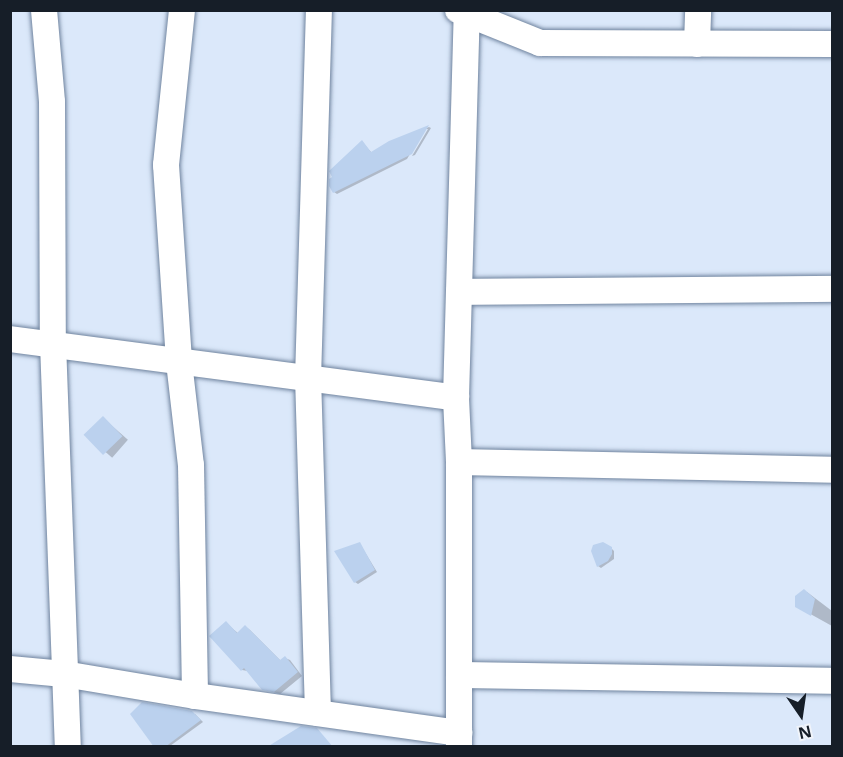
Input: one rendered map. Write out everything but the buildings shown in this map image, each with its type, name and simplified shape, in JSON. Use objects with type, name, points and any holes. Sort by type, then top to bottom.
[{"type":"street","points":[[44,10],[52,102],[53,343],[68,747]]},
{"type":"street","points":[[182,10],[166,165],[179,362],[191,465],[195,696]]},
{"type":"street","points":[[318,713],[308,379],[319,10]]},
{"type":"street","points":[[697,44],[698,10]]},
{"type":"street","points":[[10,669],[64,674],[195,696],[318,713],[459,740],[459,462],[456,398],[464,12],[540,43],[832,44]]},
{"type":"street","points":[[459,292],[832,289]]},
{"type":"street","points":[[10,339],[456,398]]},
{"type":"street","points":[[459,462],[832,470]]},
{"type":"street","points":[[459,675],[832,681]]}]
